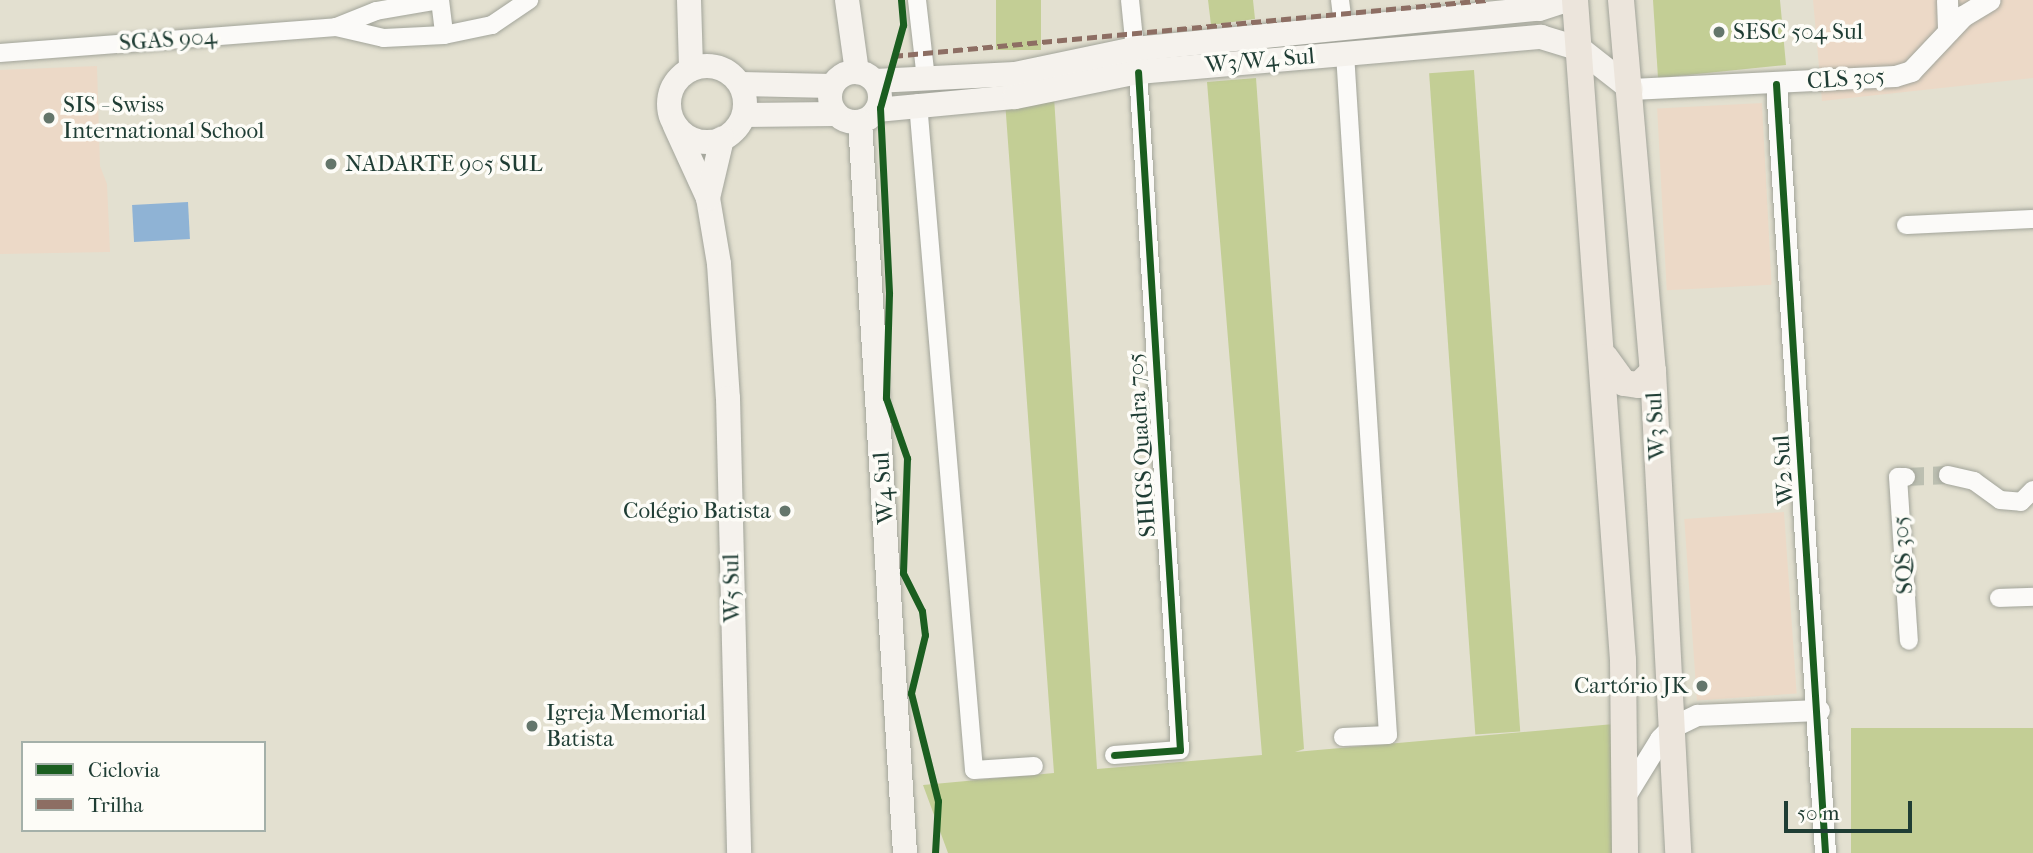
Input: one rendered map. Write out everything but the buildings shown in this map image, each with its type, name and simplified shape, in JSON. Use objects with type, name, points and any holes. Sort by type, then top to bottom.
[{"type":"main road","points":[[690,0],[691,69]]},
{"type":"main road","points":[[832,86],[741,84],[714,65],[691,69],[678,79],[670,93],[669,110],[675,126],[703,142],[722,139],[744,115],[868,116],[880,96],[866,76],[847,0]]},
{"type":"main road","name":"W3/W4 Sul","points":[[868,116],[918,103],[1137,61],[1233,51],[1343,26],[1539,9],[1567,0]]},
{"type":"main road","name":"W3 Sul","points":[[1575,0],[1605,357],[1623,660],[1625,853]]},
{"type":"main road","name":"W3 Sul","points":[[1621,0],[1631,89],[1653,371],[1678,853]]},
{"type":"main road","points":[[1453,18],[1454,43]]},
{"type":"main road","name":"W3/W4 Sul","points":[[1233,51],[1345,53],[1541,37],[1580,49],[1631,89]]},
{"type":"main road","points":[[835,114],[830,100],[832,86],[842,75],[866,76]]},
{"type":"main road","name":"W3/W4 Sul","points":[[866,76],[1015,85]]},
{"type":"main road","points":[[741,84],[744,115]]},
{"type":"main road","name":"W4 Sul","points":[[868,116],[905,853]]},
{"type":"main road","name":"W5 Sul","points":[[675,126],[708,198],[719,264],[728,398],[739,853]]},
{"type":"main road","name":"W5 Sul","points":[[708,198],[722,139]]},
{"type":"main road","points":[[1605,357],[1617,377],[1631,385],[1646,382],[1653,371]]},
{"type":"street","points":[[440,0],[444,35],[492,25],[529,0]]},
{"type":"street","name":"SGAS 904","points":[[336,27],[376,11],[440,0]]},
{"type":"street","points":[[917,0],[926,79]]},
{"type":"street","points":[[1129,0],[1137,61]]},
{"type":"street","points":[[1340,0],[1343,26]]},
{"type":"street","points":[[1948,0],[1948,31]]},
{"type":"street","name":"CLS 305","points":[[1631,89],[1776,84],[1895,76],[1917,66],[1948,31],[1990,0]]},
{"type":"street","name":"SGAS 904","points":[[0,53],[336,27],[384,38],[444,35]]},
{"type":"street","points":[[1343,737],[1388,735],[1345,53]]},
{"type":"street","name":"SHIGS Quadra 705","points":[[1114,755],[1180,750],[1137,61]]},
{"type":"street","name":"W2 Sul","points":[[1776,84],[1819,710],[1825,853]]},
{"type":"street","points":[[918,103],[974,770],[1034,765]]},
{"type":"street","points":[[1906,225],[2033,219]]},
{"type":"street","points":[[1948,475],[1974,481],[2000,500],[2021,502],[2033,491]]},
{"type":"street","name":"SQS 305","points":[[1906,477],[1898,477],[1909,640]]},
{"type":"street","points":[[1999,598],[2033,597]]},
{"type":"street","points":[[1625,796],[1653,748],[1672,727],[1697,715],[1819,710]]},
{"type":"shaded area","points":[[1813,0],[2033,0],[2033,78],[1822,101]]},
{"type":"shaded area","name":"SIS - Swiss International School","points":[[97,66],[100,166],[107,184],[110,252],[0,254],[0,70]]},
{"type":"shaded area","points":[[1762,103],[1772,285],[1667,290],[1657,108]]},
{"type":"shaded area","points":[[1784,512],[1797,694],[1697,701],[1684,519]]},
{"type":"green space","points":[[996,0],[1041,0],[1041,50],[996,50]]},
{"type":"green space","points":[[1208,0],[1253,0],[1255,19],[1211,25]]},
{"type":"green space","name":"SESC 504 Sul","points":[[1653,0],[1780,0],[1786,65],[1658,78]]},
{"type":"green space","points":[[1474,70],[1520,731],[1475,735],[1429,73]]},
{"type":"green space","points":[[1256,78],[1304,749],[1295,752],[1614,724],[1614,853],[948,853],[923,785],[1054,773],[1005,101],[1054,97],[1097,769],[1262,755],[1207,82]]},
{"type":"green space","points":[[1851,728],[2033,728],[2033,853],[1851,853]]},
{"type":"water","points":[[188,202],[190,239],[134,242],[132,205]]},
{"type":"tunnel","points":[[1906,477],[1948,475]]},
{"type":"marked path","points":[[893,56],[1486,0]]},
{"type":"cycle path","points":[[901,0],[903,25],[880,108],[889,294],[886,398],[907,458],[903,573],[922,611],[925,635],[911,693],[938,801],[935,853]]},
{"type":"cycle path","points":[[1114,755],[1180,750],[1138,72]]},
{"type":"cycle path","points":[[1776,84],[1825,853]]},
{"type":"place","name":"SESC 504 Sul","points":[[1719,32]]},
{"type":"place","name":"SIS - Swiss International School","points":[[49,118]]},
{"type":"place","name":"NADARTE 905 SUL","points":[[331,164]]},
{"type":"place","name":"Colégio Batista","points":[[785,511]]},
{"type":"place","name":"Cartório JK","points":[[1702,686]]},
{"type":"place","name":"Igreja Memorial Batista","points":[[532,726]]}]
